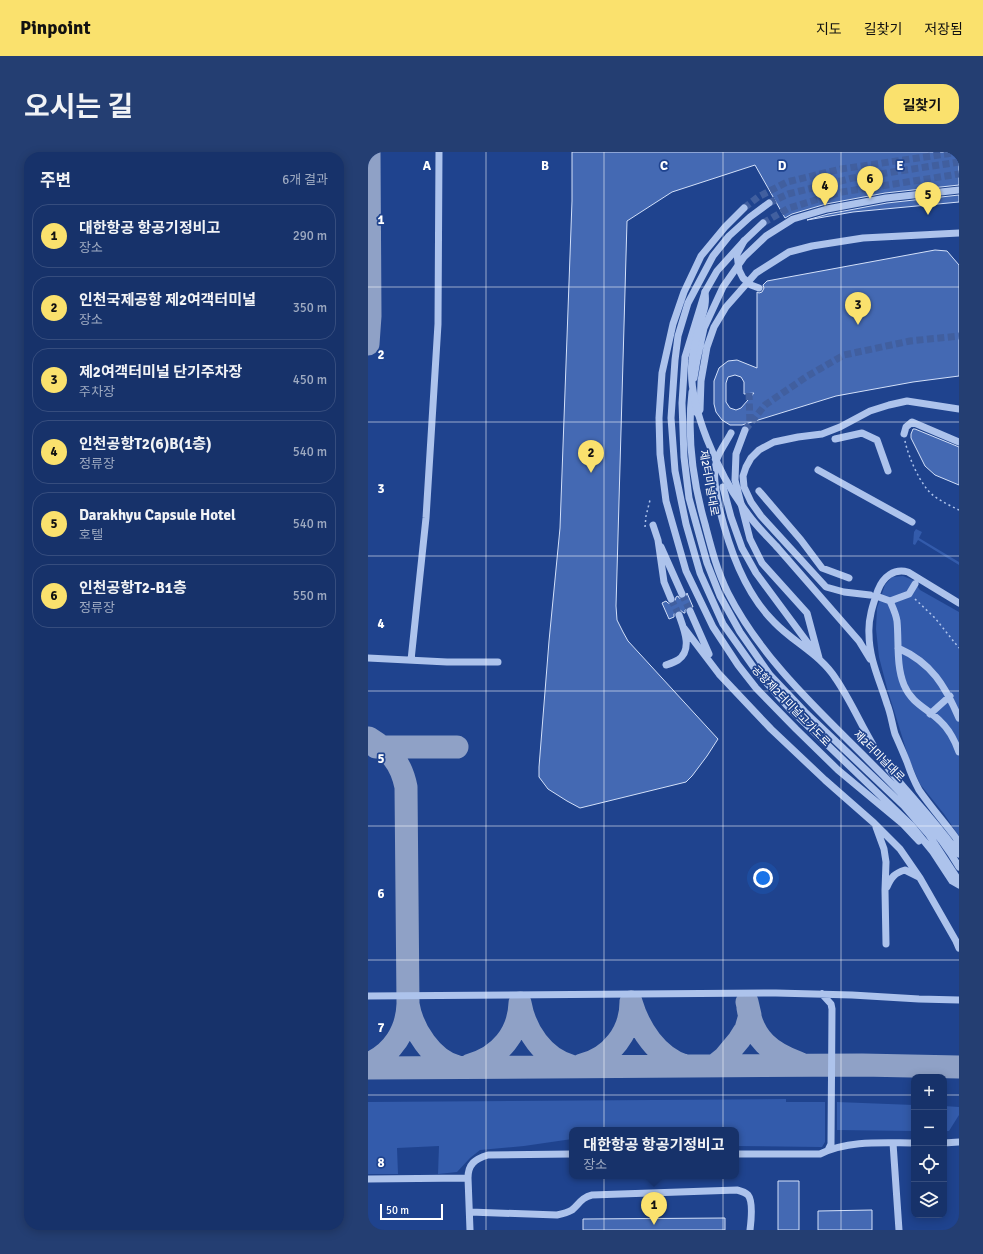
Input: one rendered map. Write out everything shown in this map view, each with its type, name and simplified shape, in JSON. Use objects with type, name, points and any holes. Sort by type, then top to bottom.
[{"type":"street","points":[[411,660],[426,518],[438,324],[439,152]]},
{"type":"street","name":"제2터미널대로","points":[[959,190],[886,198],[827,208],[793,219],[766,236],[744,257],[723,287],[704,328],[692,394],[691,419],[691,458],[700,506],[714,560],[728,592],[748,627],[779,668],[827,719],[915,807],[959,867]]},
{"type":"street","points":[[768,203],[729,236],[713,256],[688,303],[678,336],[671,418],[675,471],[686,524],[700,574],[723,624],[757,672],[816,736],[911,825],[952,880],[959,885]]},
{"type":"street","name":"공항제2터미널고가도로","points":[[744,208],[725,227],[701,256],[684,292],[673,324],[662,374],[659,418],[660,454],[666,501],[686,571],[713,627],[738,665],[756,688],[796,730],[838,770],[903,824],[921,844],[938,868],[945,871]]},
{"type":"street","name":"공항제2터미널고가도로","points":[[764,223],[744,241],[717,271],[705,292],[685,357],[682,403],[684,457],[689,498],[707,563],[720,596],[740,632],[770,675],[805,712],[904,806],[928,835],[959,881]]},
{"type":"street","points":[[691,419],[700,410],[701,381],[707,347],[714,327],[726,307],[756,273],[789,252],[812,246],[863,238],[959,233]]},
{"type":"street","points":[[744,241],[738,254],[739,270],[743,278],[751,285],[759,288]]},
{"type":"street","points":[[705,292],[707,303],[699,328],[692,360],[691,373],[697,410],[712,451],[734,494],[745,511],[859,641],[873,664]]},
{"type":"street","points":[[870,595],[844,592],[826,587],[761,516],[751,502],[744,487],[743,476],[746,467],[751,458],[760,450],[774,442],[798,436],[822,434],[840,427],[870,411],[889,405],[908,401],[959,409]]},
{"type":"street","points":[[904,434],[906,428],[912,422],[959,442]]},
{"type":"street","points":[[745,430],[736,454],[735,480],[750,540],[762,563],[807,613],[819,658]]},
{"type":"street","points":[[732,432],[717,459],[714,485],[734,558],[744,580],[761,608],[775,624],[819,658]]},
{"type":"street","points":[[836,439],[862,433],[877,440],[888,471]]},
{"type":"street","points":[[818,470],[912,522]]},
{"type":"street","points":[[723,487],[731,517],[742,548],[756,573],[819,658],[836,678],[874,748],[887,767],[935,823],[959,854]]},
{"type":"street","points":[[759,491],[801,540],[822,568],[849,578]]},
{"type":"street","points":[[653,525],[658,540],[682,594]]},
{"type":"street","points":[[658,540],[664,582],[671,599]]},
{"type":"street","points":[[959,603],[908,572],[901,570],[886,576],[880,584],[869,621],[870,647],[873,664],[888,705],[895,733],[914,780],[956,838],[959,845]]},
{"type":"street","points":[[879,597],[890,601],[909,594],[916,584]]},
{"type":"street","points":[[890,601],[895,612],[897,622],[898,648],[901,674],[904,685],[910,698],[940,721],[957,737],[959,752]]},
{"type":"street","points":[[690,611],[705,648],[719,674]]},
{"type":"street","points":[[666,665],[678,659],[683,653],[687,642],[679,615]]},
{"type":"street","points":[[684,628],[719,674],[793,750],[874,823],[900,849],[920,878],[959,948]]},
{"type":"street","points":[[898,648],[924,663],[943,685],[950,696],[959,718]]},
{"type":"street","points":[[368,658],[447,662],[498,662]]},
{"type":"street","points":[[930,714],[950,696]]},
{"type":"street","points":[[874,823],[884,849],[886,862],[886,944]]},
{"type":"street","points":[[885,890],[890,877],[898,872],[905,870],[920,878]]},
{"type":"street","points":[[368,996],[776,993],[852,995],[919,1000],[959,1000]]},
{"type":"street","points":[[822,994],[832,1009],[831,1144],[828,1150]]},
{"type":"street","points":[[832,1009],[840,998],[846,995],[852,995]]},
{"type":"street","points":[[947,1143],[959,1142]]},
{"type":"street","points":[[893,1143],[899,1230]]},
{"type":"street","points":[[739,1154],[820,1154],[828,1150],[855,1144],[911,1143]]},
{"type":"street","points":[[470,1230],[468,1170],[475,1161],[488,1155],[569,1154]]},
{"type":"street","points":[[368,1179],[468,1178]]},
{"type":"street","points":[[470,1212],[557,1215],[564,1214],[571,1210],[586,1196],[592,1195],[737,1190],[749,1196],[751,1201],[750,1230]]},
{"type":"path","points":[[904,434],[907,450],[921,480],[933,496],[959,510]]},
{"type":"path","points":[[909,594],[935,618],[959,648]]},
{"type":"shaded area","points":[[916,529],[922,532],[919,538],[959,562],[959,565],[918,540],[915,545],[913,544],[914,532]]},
{"type":"shaded area","points":[[903,576],[913,580],[920,590],[959,612],[959,836],[944,814],[920,784],[909,759],[879,657],[876,629],[877,608],[885,585],[892,577]]},
{"type":"shaded area","points":[[786,1099],[786,1102],[825,1102],[825,1142],[822,1147],[739,1146],[739,1127],[569,1127],[569,1139],[524,1146],[480,1150],[457,1172],[438,1174],[439,1146],[397,1148],[398,1174],[368,1174],[368,1102]]},
{"type":"shaded area","points":[[837,1102],[911,1105],[911,1131],[837,1130]]},
{"type":"shaded area","points":[[947,1106],[959,1107],[959,1115],[949,1131],[947,1131]]},
{"type":"building","points":[[572,152],[959,152],[959,185],[885,193],[826,204],[792,214],[785,218],[755,165],[672,192],[627,221],[616,606],[617,620],[628,641],[718,739],[707,756],[686,782],[580,808],[548,789],[539,777],[549,641],[560,528],[572,201]]},
{"type":"building","points":[[959,195],[959,202],[853,212],[807,220],[828,214],[887,203]]},
{"type":"building","points":[[935,250],[947,251],[959,265],[959,376],[913,382],[836,396],[742,425],[730,425],[722,420],[716,412],[714,404],[714,381],[719,368],[728,361],[737,360],[757,368],[757,292],[762,292],[764,288],[763,285],[767,281]],"holes":[[[735,375],[741,377],[744,382],[744,394],[754,393],[741,408],[736,410],[730,408],[726,402],[726,383],[728,377]]]},
{"type":"building","points":[[913,429],[959,447],[959,485],[935,475],[925,466],[911,438]]},
{"type":"building","points":[[687,593],[693,607],[688,607],[685,610],[685,613],[677,610],[674,617],[669,619],[662,603],[666,601],[673,604],[676,597],[678,596],[679,598],[684,599]]},
{"type":"building","points":[[778,1181],[799,1181],[799,1230],[778,1230]]},
{"type":"building","points":[[872,1210],[872,1230],[818,1230],[818,1211]]},
{"type":"building","points":[[725,1218],[725,1230],[583,1230],[583,1219]]},
{"type":"taxiway","points":[[368,344],[370,316],[369,152]]},
{"type":"taxiway","points":[[368,1064],[385,1054],[397,1040],[405,1023],[408,1004],[406,787],[404,778],[394,758],[369,738]]},
{"type":"taxiway","points":[[376,747],[457,747]]},
{"type":"taxiway","points":[[631,1002],[634,1012],[650,1041],[666,1056],[685,1066]]},
{"type":"taxiway","points":[[582,1065],[592,1062],[602,1056],[617,1042],[627,1024],[631,1002]]},
{"type":"taxiway","points":[[706,1066],[714,1066],[724,1058],[739,1040],[746,1029],[750,1015],[747,1002]]},
{"type":"taxiway","points":[[520,1003],[526,1024],[537,1042],[552,1057],[571,1066]]},
{"type":"taxiway","points":[[470,1065],[490,1056],[499,1050],[506,1042],[512,1034],[516,1024],[520,1003]]},
{"type":"taxiway","points":[[408,1004],[414,1024],[425,1043],[440,1058],[449,1064],[458,1067]]},
{"type":"taxiway","points":[[748,1008],[750,1019],[754,1028],[765,1043],[780,1055],[799,1063]]},
{"type":"taxiway","points":[[368,1068],[862,1065],[959,1067]]},
{"type":"tunnel","points":[[744,208],[758,197],[787,182],[841,169],[959,152]]},
{"type":"tunnel","points":[[769,203],[788,194],[853,178],[959,162]]},
{"type":"tunnel","points":[[763,223],[789,208],[842,192],[959,174]]},
{"type":"tunnel","points":[[745,430],[765,405],[806,377],[844,355],[910,341],[959,336]]},
{"type":"tunnel","points":[[749,393],[750,424]]},
{"type":"tunnel","points":[[682,594],[690,611]]},
{"type":"tunnel","points":[[671,599],[679,615]]},
{"type":"place","name":"인천공항T2-B1층","points":[[870,199]]},
{"type":"place","name":"인천공항T2(6)B(1층)","points":[[825,206]]},
{"type":"place","name":"Darakhyu Capsule Hotel","points":[[928,215]]},
{"type":"place","name":"제2여객터미널 단기주차장","points":[[858,325]]},
{"type":"place","name":"인천국제공항 제2여객터미널","points":[[591,473]]},
{"type":"place","name":"대한항공 항공기정비고","points":[[654,1225]]}]
